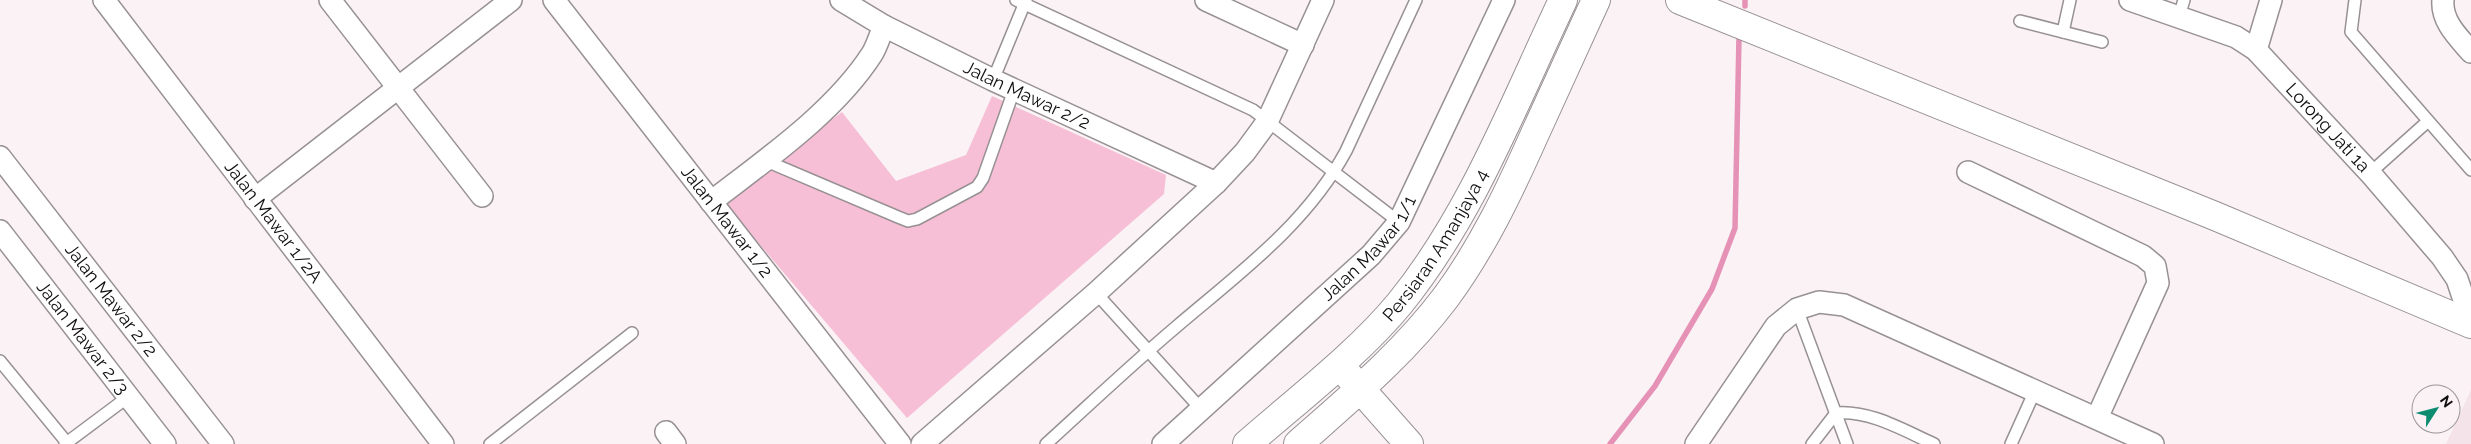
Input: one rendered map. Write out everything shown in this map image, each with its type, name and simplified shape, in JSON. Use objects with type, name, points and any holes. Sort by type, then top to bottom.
[{"type":"street","name":"Jalan Mawar 1/2A","points":[[104,0],[443,444]]},
{"type":"street","points":[[330,0],[482,196]]},
{"type":"street","points":[[255,199],[511,0]]},
{"type":"street","name":"Jalan Mawar 1/2","points":[[554,0],[900,444]]},
{"type":"street","name":"Jalan Mawar 2/2","points":[[841,0],[884,26],[993,80],[1216,184]]},
{"type":"street","points":[[1206,0],[1303,45]]},
{"type":"street","points":[[922,444],[1096,293],[1216,184],[1245,152],[1267,122],[1323,0]]},
{"type":"street","name":"Jalan Mawar 1/1","points":[[1163,444],[1371,255],[1399,222],[1504,0]]},
{"type":"street","name":"Persiaran Amanjaya 4","points":[[1247,444],[1338,364],[1399,303],[1442,242],[1467,202],[1563,0]]},
{"type":"street","name":"Persiaran Amanjaya 4","points":[[1298,444],[1361,389],[1405,346],[1446,297],[1496,219],[1596,0]]},
{"type":"street","points":[[1680,0],[1765,36],[2215,216],[2469,323]]},
{"type":"street","name":"Lorong Jati 1a","points":[[2130,0],[2181,8],[2236,37],[2256,50],[2370,173],[2442,257],[2457,279],[2469,323]]},
{"type":"street","points":[[2256,50],[2272,0]]},
{"type":"street","points":[[2443,0],[2442,7],[2450,27],[2471,52]]},
{"type":"street","points":[[711,202],[833,103],[872,54],[884,26]]},
{"type":"street","name":"Jalan Mawar 2/2","points":[[0,157],[223,444]]},
{"type":"street","points":[[1968,172],[2143,256],[2155,266],[2158,283],[2097,418]]},
{"type":"street","name":"Jalan Mawar 2/3","points":[[0,231],[165,444]]},
{"type":"street","points":[[1696,444],[1776,326],[1797,309],[1819,302],[1844,305],[2034,393],[2097,418],[2153,444]]},
{"type":"street","points":[[1338,364],[1409,444]]},
{"type":"lane","points":[[1046,444],[1148,351],[1279,239],[1313,202],[1334,173],[1416,0]]},
{"type":"lane","points":[[2063,32],[2070,0]]},
{"type":"lane","points":[[2355,0],[2351,32],[2471,170]]},
{"type":"lane","points":[[993,80],[1022,1],[1253,110],[1399,222]]},
{"type":"lane","points":[[2020,20],[2102,42]]},
{"type":"lane","points":[[764,160],[908,221],[917,219],[977,186],[983,178],[1014,90]]},
{"type":"lane","points":[[2370,173],[2428,122]]},
{"type":"lane","points":[[1096,293],[1202,409]]},
{"type":"lane","points":[[1797,309],[1847,444]]},
{"type":"lane","points":[[490,444],[632,333]]},
{"type":"lane","points":[[0,361],[66,444],[128,397]]},
{"type":"lane","points":[[2011,444],[2034,393]]},
{"type":"lane","points":[[1812,444],[1836,413],[1854,412],[1883,421],[1934,444]]},
{"type":"shaded area","points":[[992,96],[1166,175],[1164,194],[907,418],[722,200],[842,112],[896,181],[966,155]]},
{"type":"shaded area","points":[[2471,390],[2471,444],[2446,444],[2451,434],[2461,434],[2461,412]]},
{"type":"waterway","points":[[1745,0],[1745,6]]},
{"type":"waterway","points":[[1610,444],[1655,386],[1712,289],[1735,228],[1739,37]]}]
